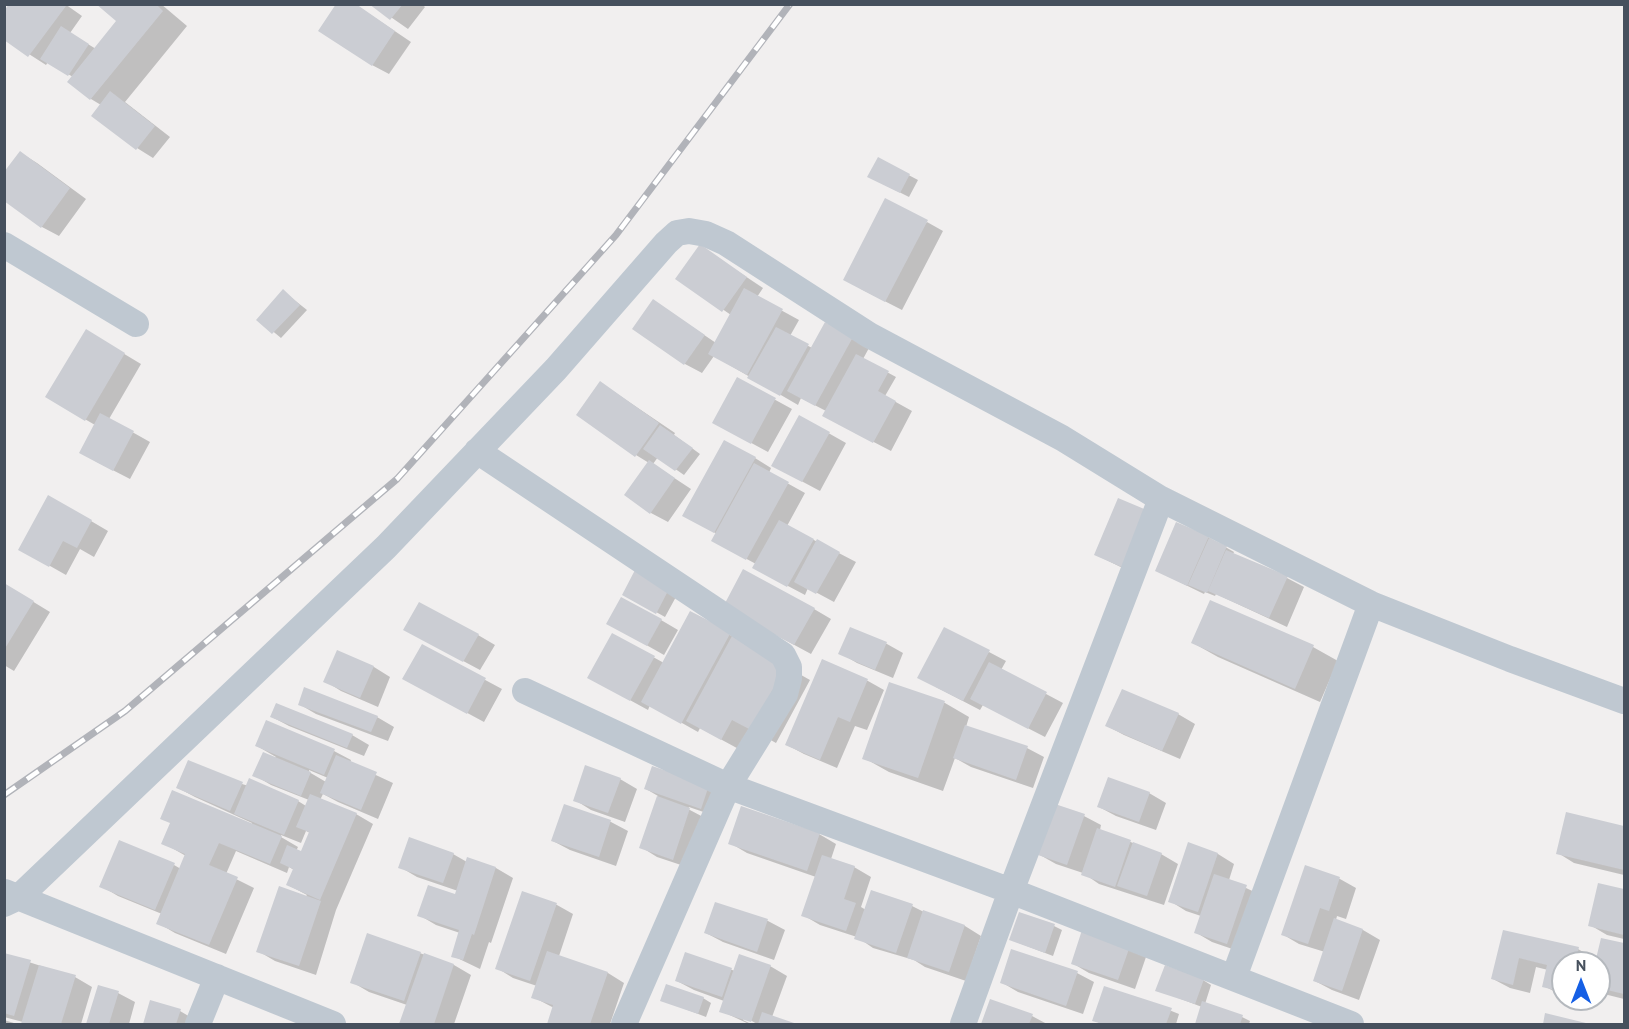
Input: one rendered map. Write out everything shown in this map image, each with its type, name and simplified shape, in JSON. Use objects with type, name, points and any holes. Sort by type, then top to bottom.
[{"type":"street","points":[[333,1024],[217,976],[9,898],[386,547],[556,369],[677,233],[689,231],[706,234],[726,243],[869,335],[1062,438],[1161,499],[1371,604],[1624,701]]},
{"type":"street","points":[[4,244],[136,324]]},
{"type":"street","points":[[477,451],[783,655],[789,667],[789,678],[784,694],[728,786],[624,1024]]},
{"type":"street","points":[[963,1024],[1011,891],[1161,499]]},
{"type":"street","points":[[1234,977],[1371,604]]},
{"type":"street","points":[[525,691],[728,786],[1011,891],[1352,1024]]},
{"type":"street","points":[[198,1024],[217,976]]},
{"type":"building","points":[[9,4],[64,4],[66,6],[28,57],[4,40],[4,11]]},
{"type":"building","points":[[96,4],[156,4],[163,11],[90,100],[67,82],[116,21]]},
{"type":"building","points":[[336,4],[356,4],[395,31],[372,66],[318,31]]},
{"type":"building","points":[[369,4],[403,4],[390,20]]},
{"type":"building","points":[[61,26],[89,44],[68,76],[40,59]]},
{"type":"building","points":[[110,91],[155,126],[136,150],[91,116]]},
{"type":"building","points":[[20,151],[70,188],[41,228],[4,201],[4,172]]},
{"type":"building","points":[[878,157],[910,174],[900,193],[867,177]]},
{"type":"building","points":[[885,198],[928,220],[885,302],[843,280]]},
{"type":"building","points":[[700,244],[747,277],[722,312],[675,279]]},
{"type":"building","points":[[744,288],[783,309],[747,375],[708,354]]},
{"type":"building","points":[[283,289],[300,305],[272,334],[256,320]]},
{"type":"building","points":[[653,299],[705,335],[684,365],[632,329]]},
{"type":"building","points":[[825,322],[853,337],[815,406],[787,391]]},
{"type":"building","points":[[776,327],[809,344],[780,396],[747,378]]},
{"type":"building","points":[[86,329],[125,353],[85,421],[45,397]]},
{"type":"building","points":[[856,354],[889,371],[878,391],[896,401],[873,443],[822,416]]},
{"type":"building","points":[[737,377],[776,398],[751,444],[712,423]]},
{"type":"building","points":[[600,381],[659,423],[635,457],[576,415]]},
{"type":"building","points":[[100,413],[134,431],[113,471],[79,453]]},
{"type":"building","points":[[799,415],[830,432],[802,482],[771,466]]},
{"type":"building","points":[[660,425],[693,448],[675,471],[643,449]]},
{"type":"building","points":[[724,440],[756,457],[714,533],[682,516]]},
{"type":"building","points":[[649,460],[675,478],[650,514],[624,495]]},
{"type":"building","points":[[754,463],[789,482],[746,560],[711,541]]},
{"type":"building","points":[[48,495],[92,520],[77,548],[63,541],[49,567],[18,550]]},
{"type":"building","points":[[1118,498],[1149,511],[1124,568],[1094,555]]},
{"type":"building","points":[[779,520],[814,539],[787,587],[752,568]]},
{"type":"building","points":[[1176,522],[1209,536],[1187,586],[1155,571]]},
{"type":"building","points":[[1209,538],[1227,546],[1207,593],[1188,585]]},
{"type":"building","points":[[817,539],[840,552],[816,594],[794,582]]},
{"type":"building","points":[[1226,550],[1288,576],[1269,618],[1208,591]]},
{"type":"building","points":[[743,569],[815,608],[794,645],[723,607]]},
{"type":"building","points":[[635,570],[669,589],[656,614],[622,595]]},
{"type":"building","points":[[4,583],[34,601],[4,650]]},
{"type":"building","points":[[621,597],[662,619],[647,646],[606,624]]},
{"type":"building","points":[[1210,600],[1314,645],[1295,689],[1191,643]]},
{"type":"building","points":[[419,602],[479,634],[463,662],[403,630]]},
{"type":"building","points":[[690,611],[731,632],[681,724],[641,702]]},
{"type":"building","points":[[850,627],[887,642],[875,670],[838,654]]},
{"type":"building","points":[[944,627],[990,650],[963,701],[917,678]]},
{"type":"building","points":[[612,633],[655,656],[630,701],[587,678]]},
{"type":"building","points":[[732,636],[786,665],[751,730],[732,720],[721,740],[686,721]]},
{"type":"building","points":[[422,644],[486,678],[467,714],[402,679]]},
{"type":"building","points":[[337,650],[374,666],[360,698],[323,682]]},
{"type":"building","points":[[822,659],[868,679],[850,722],[838,717],[820,760],[785,745]]},
{"type":"building","points":[[989,662],[1047,692],[1028,729],[970,699]]},
{"type":"building","points":[[889,682],[945,701],[918,778],[862,759]]},
{"type":"building","points":[[304,687],[378,716],[371,732],[298,705]]},
{"type":"building","points":[[1122,689],[1179,713],[1162,751],[1105,726]]},
{"type":"building","points":[[276,703],[353,734],[347,748],[270,717]]},
{"type":"building","points":[[266,720],[335,749],[324,775],[255,746]]},
{"type":"building","points":[[965,725],[1028,746],[1016,780],[953,758]]},
{"type":"building","points":[[263,752],[311,772],[301,796],[252,776]]},
{"type":"building","points":[[336,755],[377,772],[361,810],[320,793]]},
{"type":"building","points":[[188,760],[243,782],[230,811],[176,788]]},
{"type":"building","points":[[585,765],[621,778],[608,813],[573,801]]},
{"type":"building","points":[[652,766],[709,785],[701,809],[644,789]]},
{"type":"building","points":[[1108,777],[1150,792],[1139,822],[1097,807]]},
{"type":"building","points":[[249,778],[299,800],[284,835],[234,814]]},
{"type":"building","points":[[172,790],[282,836],[270,864],[219,843],[209,865],[238,877],[209,945],[156,924],[185,854],[161,844],[170,823],[160,819]]},
{"type":"building","points":[[310,794],[357,813],[320,900],[286,885],[293,869],[280,863],[287,845],[301,851],[309,832],[296,827]]},
{"type":"building","points":[[657,796],[690,808],[673,860],[639,848]]},
{"type":"building","points":[[564,804],[611,820],[599,857],[551,841]]},
{"type":"building","points":[[1055,804],[1085,814],[1067,865],[1038,855]]},
{"type":"building","points":[[741,806],[820,833],[807,871],[728,844]]},
{"type":"building","points":[[1566,812],[1624,826],[1624,870],[1556,854]]},
{"type":"building","points":[[1097,828],[1131,840],[1115,887],[1081,875]]},
{"type":"building","points":[[409,837],[454,853],[443,883],[398,868]]},
{"type":"building","points":[[119,840],[175,863],[155,910],[99,887]]},
{"type":"building","points":[[1133,842],[1162,853],[1147,896],[1117,886]]},
{"type":"building","points":[[1188,842],[1218,853],[1198,912],[1168,902]]},
{"type":"building","points":[[822,855],[855,866],[844,899],[856,903],[846,931],[801,916]]},
{"type":"building","points":[[467,857],[496,867],[474,935],[472,934],[463,960],[451,957],[459,930],[417,916],[428,885],[455,894]]},
{"type":"building","points":[[1305,865],[1340,877],[1329,911],[1320,908],[1308,944],[1281,935]]},
{"type":"building","points":[[1214,874],[1247,885],[1227,944],[1194,933]]},
{"type":"building","points":[[1598,883],[1624,889],[1624,935],[1588,926]]},
{"type":"building","points":[[279,886],[321,901],[299,966],[256,952]]},
{"type":"building","points":[[871,890],[913,904],[896,953],[854,939]]},
{"type":"building","points":[[522,891],[557,903],[530,981],[495,969]]},
{"type":"building","points":[[715,902],[768,919],[757,952],[704,933]]},
{"type":"building","points":[[923,910],[965,925],[949,972],[907,958]]},
{"type":"building","points":[[1019,912],[1055,924],[1045,953],[1009,940]]},
{"type":"building","points":[[1334,918],[1363,929],[1342,991],[1313,981]]},
{"type":"building","points":[[1082,930],[1130,946],[1118,980],[1071,964]]},
{"type":"building","points":[[1503,930],[1579,947],[1578,951],[1551,951],[1551,989],[1542,987],[1547,965],[1519,958],[1513,985],[1491,979]]},
{"type":"building","points":[[367,933],[421,952],[404,1001],[350,983]]},
{"type":"building","points":[[1601,938],[1624,943],[1624,994],[1611,991],[1611,951],[1598,951]]},
{"type":"building","points":[[1011,949],[1078,971],[1066,1006],[1000,983]]},
{"type":"building","points":[[547,951],[608,972],[590,1024],[547,1024],[553,1005],[531,998]]},
{"type":"building","points":[[685,952],[732,968],[722,997],[675,981]]},
{"type":"building","points":[[4,953],[31,960],[14,1016],[4,1013]]},
{"type":"building","points":[[424,953],[454,964],[434,1024],[399,1024]]},
{"type":"building","points":[[739,954],[771,965],[751,1022],[719,1012]]},
{"type":"building","points":[[39,965],[76,975],[61,1024],[21,1024]]},
{"type":"building","points":[[1165,965],[1204,979],[1195,1004],[1155,991]]},
{"type":"building","points":[[666,984],[704,997],[698,1014],[660,1001]]},
{"type":"building","points":[[98,985],[119,991],[109,1024],[86,1024]]},
{"type":"building","points":[[1104,986],[1172,1008],[1166,1024],[1103,1024],[1092,1021]]},
{"type":"building","points":[[990,999],[1033,1014],[1029,1024],[981,1024]]},
{"type":"building","points":[[150,1000],[181,1009],[176,1024],[143,1024]]},
{"type":"building","points":[[1202,1001],[1243,1015],[1240,1024],[1195,1024]]},
{"type":"building","points":[[762,1012],[797,1024],[758,1024]]},
{"type":"building","points":[[1545,1013],[1590,1024],[1543,1024]]},
{"type":"railway","points":[[4,795],[125,711],[397,479],[616,235],[790,4]]}]
